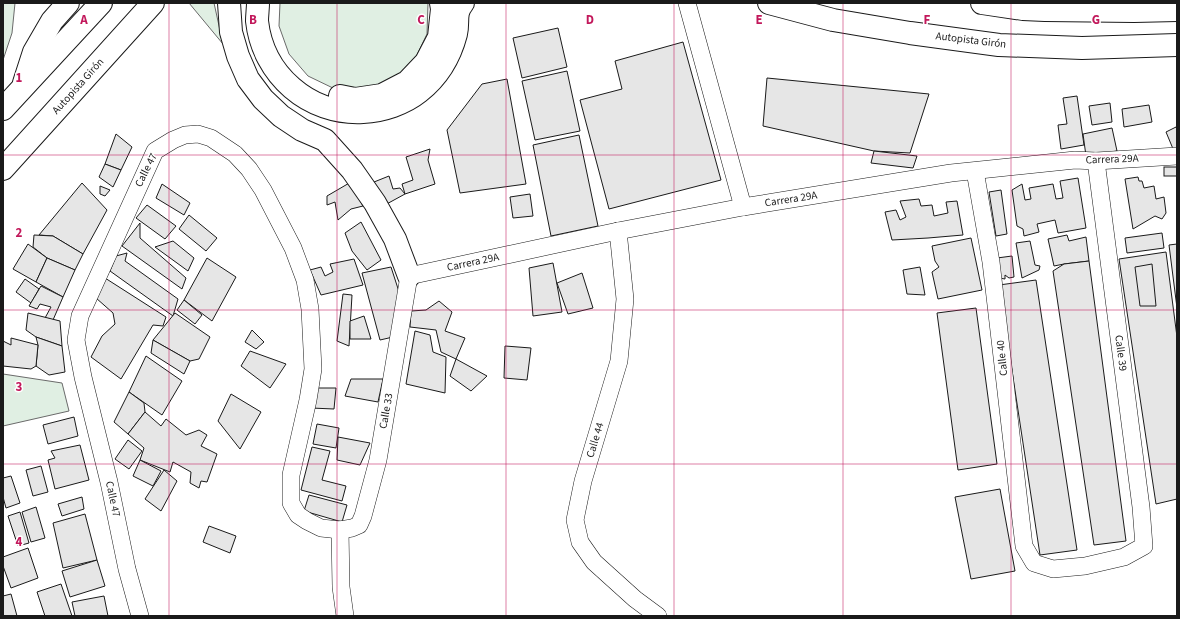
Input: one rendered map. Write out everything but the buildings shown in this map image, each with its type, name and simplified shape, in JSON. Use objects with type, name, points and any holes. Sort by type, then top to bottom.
[{"type":"main road","points":[[22,89],[34,52],[52,21],[68,3]]},
{"type":"main road","points":[[3,110],[101,3]]},
{"type":"main road","name":"Autopista Girón","points":[[3,169],[153,3]]},
{"type":"main road","points":[[229,3],[231,32],[238,56],[248,79],[263,99],[281,116],[302,130],[325,140],[352,170],[375,203],[394,238],[409,276]]},
{"type":"main road","points":[[258,3],[257,21],[262,44],[272,66],[288,84],[306,99],[328,108],[352,113],[376,112],[398,104],[419,92],[436,76],[449,56],[456,33],[458,9],[463,3]]},
{"type":"main road","points":[[271,3],[273,34],[284,59],[303,80],[327,93],[355,98],[382,95],[407,82],[426,62],[439,37],[442,9],[441,3]]},
{"type":"main road","name":"Autopista Girón","points":[[769,3],[833,20],[1000,45],[1082,48],[1177,45]]},
{"type":"main road","points":[[982,3],[1023,10],[1045,7],[1134,11],[1177,10]]},
{"type":"street","points":[[687,3],[743,207]]},
{"type":"street","name":"Calle 47","points":[[140,616],[127,569],[109,482],[83,377],[76,340],[80,316],[155,150],[185,135],[198,134],[211,138],[235,154],[249,169],[263,190],[293,248],[305,280],[310,309],[313,369],[308,400],[291,475],[292,503],[298,515],[307,522],[321,528],[340,530]]},
{"type":"street","name":"Carrera 29A","points":[[409,276],[618,231],[743,207],[951,173],[1075,160],[1096,161],[1177,156]]},
{"type":"street","name":"Calle 39","points":[[1024,546],[1034,563],[1053,569],[1086,566],[1124,557],[1144,546],[1141,507],[1096,161]]},
{"type":"street","name":"Calle 40","points":[[975,171],[991,262],[1024,546]]},
{"type":"street","name":"Calle 44","points":[[618,231],[625,299],[619,361],[583,481],[574,520],[580,542],[594,562],[635,599],[658,616]]},
{"type":"street","name":"Calle 33","points":[[340,530],[359,525],[363,516],[378,460],[409,276]]},
{"type":"street","points":[[340,530],[341,587],[345,616]]},
{"type":"green space","points":[[3,3],[15,3],[12,33],[3,60]]},
{"type":"green space","points":[[189,3],[214,3],[223,44]]},
{"type":"green space","points":[[280,3],[428,3],[427,34],[414,61],[392,81],[365,91],[335,89],[308,76],[289,54],[279,26]]},
{"type":"green space","points":[[3,374],[62,383],[69,411],[3,426]]}]
